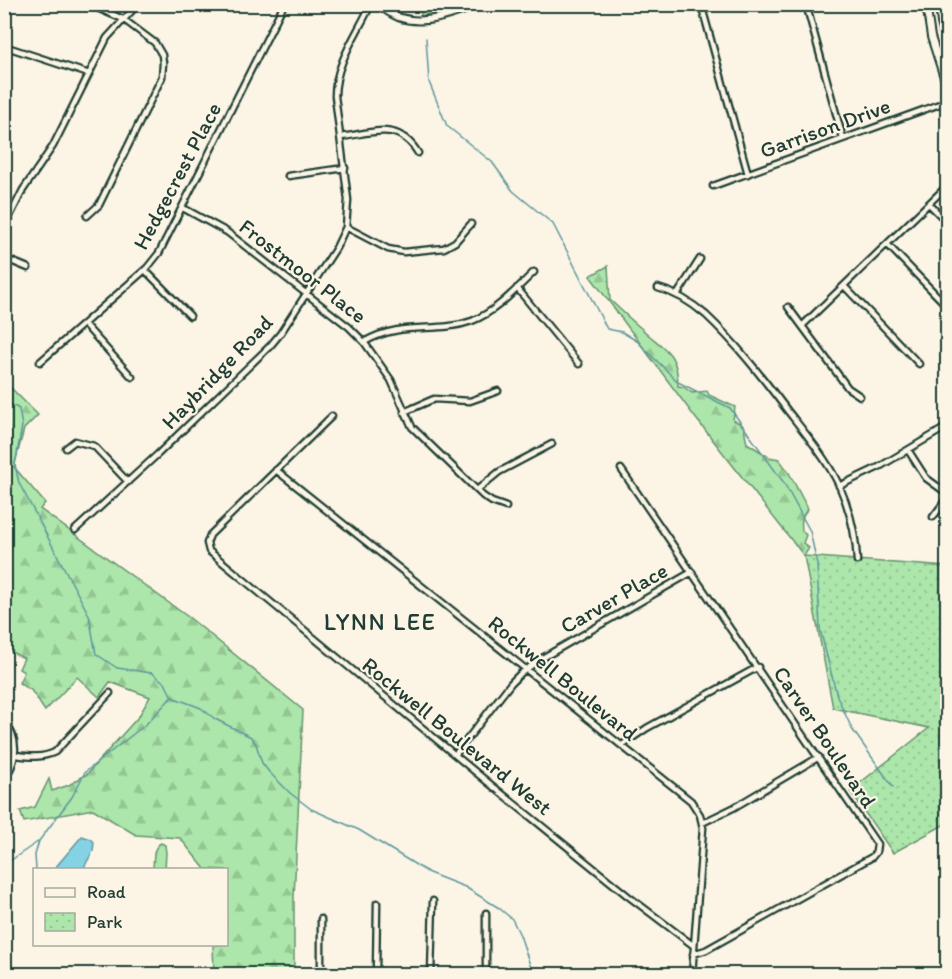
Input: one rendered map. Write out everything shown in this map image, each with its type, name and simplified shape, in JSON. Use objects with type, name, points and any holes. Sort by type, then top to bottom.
[{"type":"main road","points":[[378,4],[397,17],[430,21],[482,4]]},
{"type":"main road","points":[[926,4],[931,37],[948,90]]},
{"type":"main road","points":[[941,9],[948,50]]},
{"type":"street","points":[[87,216],[99,205],[162,77],[162,55],[155,42],[123,19],[88,4]]},
{"type":"street","points":[[4,228],[23,190],[53,146],[107,38],[138,4]]},
{"type":"street","name":"Hedgecrest Place","points":[[40,362],[145,270],[164,246],[284,4]]},
{"type":"street","name":"Haybridge Road","points":[[75,530],[270,346],[336,248],[346,227],[349,210],[335,96],[336,80],[371,4]]},
{"type":"street","points":[[701,4],[748,174]]},
{"type":"street","points":[[806,4],[843,140]]},
{"type":"street","points":[[4,46],[89,74]]},
{"type":"street","name":"Garrison Drive","points":[[713,186],[948,101]]},
{"type":"street","points":[[341,137],[392,132],[407,137],[418,153]]},
{"type":"street","points":[[288,176],[345,168]]},
{"type":"street","points":[[802,327],[948,185]]},
{"type":"street","points":[[928,204],[948,223]]},
{"type":"street","name":"Frostmoor Place","points":[[183,208],[227,232],[350,327],[364,342],[391,381],[412,427],[477,490],[492,502],[506,507]]},
{"type":"street","points":[[346,227],[388,249],[404,252],[444,248],[455,242],[471,225]]},
{"type":"street","points":[[887,244],[948,307]]},
{"type":"street","points":[[4,258],[28,268]]},
{"type":"street","points":[[677,295],[700,259]]},
{"type":"street","points":[[145,270],[190,316]]},
{"type":"street","points":[[364,342],[392,330],[457,325],[471,321],[490,312],[534,272]]},
{"type":"street","points":[[844,286],[919,364]]},
{"type":"street","points":[[517,288],[579,364]]},
{"type":"street","points":[[658,288],[677,295],[712,321],[760,376],[817,450],[839,486],[853,522],[857,561]]},
{"type":"street","points":[[788,307],[848,388],[860,396]]},
{"type":"street","points":[[84,324],[132,378]]},
{"type":"street","points":[[404,412],[434,399],[470,401],[498,391]]},
{"type":"street","name":"Rockwell Boulevard West","points":[[332,416],[210,535],[207,543],[209,551],[627,896],[694,946]]},
{"type":"street","points":[[839,486],[879,467],[948,426]]},
{"type":"street","points":[[66,448],[75,441],[94,446],[128,482]]},
{"type":"street","points":[[477,490],[499,472],[552,444]]},
{"type":"street","points":[[908,450],[926,478],[948,496],[933,517]]},
{"type":"street","name":"Carver Boulevard","points":[[621,469],[877,842],[876,852],[872,857],[706,950],[693,954]]},
{"type":"street","name":"Rockwell Boulevard","points":[[276,470],[689,799],[696,808],[702,823]]},
{"type":"street","name":"Carver Place","points":[[455,755],[511,683],[526,669],[692,572]]},
{"type":"street","points":[[622,745],[647,728],[758,667]]},
{"type":"street","points":[[16,755],[33,758],[55,752],[110,693]]},
{"type":"street","points":[[4,720],[12,732],[16,755],[11,770],[4,779]]},
{"type":"street","points":[[692,975],[702,823],[819,757]]},
{"type":"street","points":[[431,975],[432,901]]},
{"type":"street","points":[[376,975],[377,903]]},
{"type":"street","points":[[486,913],[486,975]]},
{"type":"street","points":[[321,919],[321,975]]},
{"type":"green space","points":[[420,4],[461,5],[421,16]]},
{"type":"green space","points":[[608,266],[610,300],[668,352],[675,365],[678,386],[692,393],[707,391],[709,395],[735,407],[733,420],[743,426],[747,443],[769,457],[779,459],[789,473],[808,509],[802,522],[802,531],[806,535],[803,543],[809,548],[804,556],[694,416],[590,276]]},
{"type":"green space","points":[[5,382],[38,415],[24,429],[14,467],[45,503],[40,509],[191,619],[303,710],[294,897],[294,974],[214,974],[213,946],[228,946],[228,868],[204,868],[180,838],[136,835],[93,809],[24,822],[20,811],[35,807],[49,779],[52,791],[69,785],[87,774],[139,716],[150,697],[110,682],[99,697],[77,677],[45,711],[31,690],[19,683],[24,672],[19,669],[24,658],[5,649]]},
{"type":"green space","points":[[804,556],[947,567],[947,823],[893,853],[850,791],[929,728],[833,708]]},
{"type":"green space","points":[[161,843],[165,845],[165,868],[153,868],[158,845]]},
{"type":"water","points":[[82,836],[94,842],[93,851],[84,868],[55,868]]},
{"type":"waterway","points":[[426,38],[429,82],[447,126],[492,162],[513,191],[553,224],[607,329],[622,332],[637,341],[678,382],[730,408],[784,483],[810,531],[817,564],[820,629],[837,696],[852,729],[893,787]]},
{"type":"waterway","points":[[4,400],[19,409],[22,426],[15,465],[19,483],[89,615],[96,654],[117,668],[152,673],[165,683],[172,697],[201,708],[215,719],[251,737],[256,744],[262,763],[269,772],[290,793],[311,809],[359,830],[429,873],[465,887],[499,908],[512,919],[533,974]]},
{"type":"waterway","points":[[4,865],[39,841],[72,797],[85,772],[146,724],[171,698]]},
{"type":"waterway","points":[[36,868],[35,855],[39,841]]},
{"type":"district","name":"LYNN LEE","points":[[380,621]]}]
